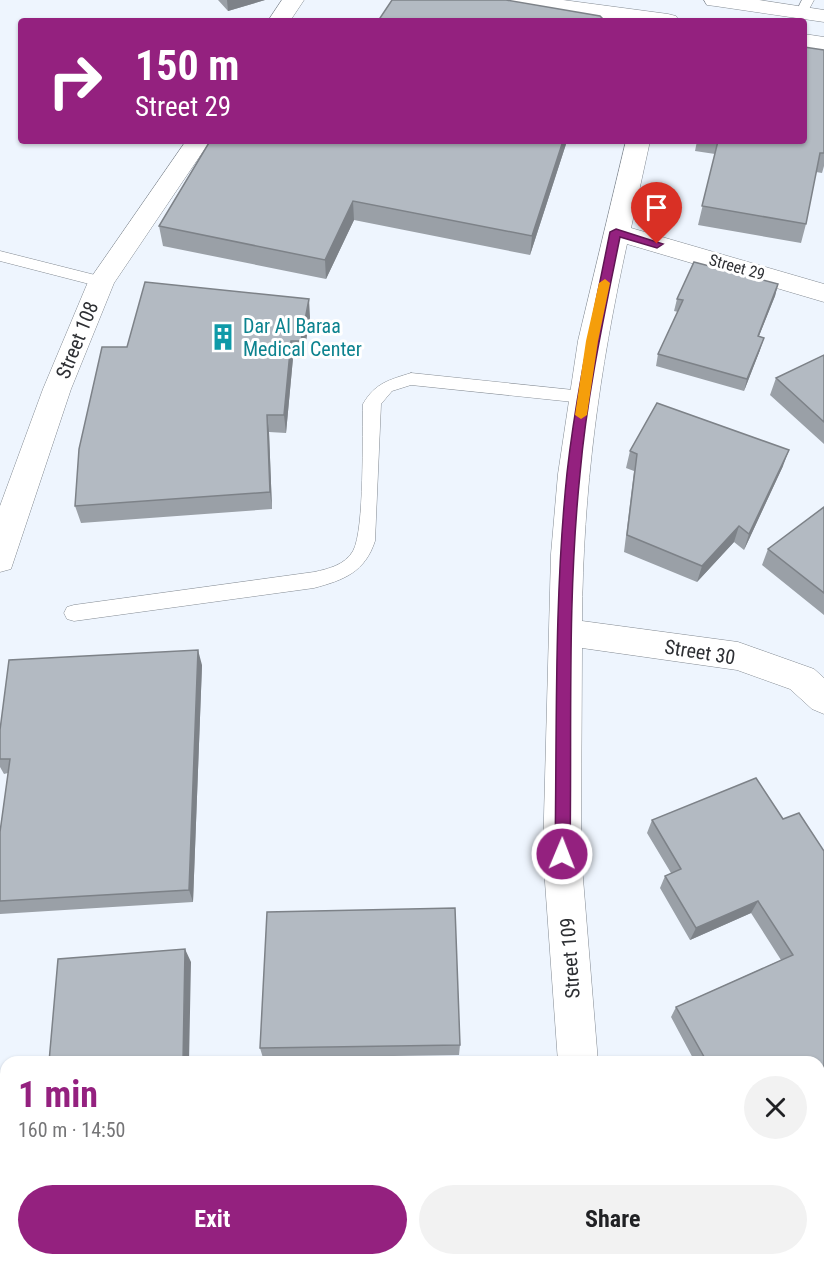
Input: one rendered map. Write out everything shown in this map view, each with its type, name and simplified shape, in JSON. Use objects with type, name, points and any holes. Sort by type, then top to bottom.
[{"type":"street","points":[[281,18],[292,0]]},
{"type":"street","points":[[517,0],[646,18]]},
{"type":"street","points":[[715,0],[805,6],[824,16]]},
{"type":"street","points":[[807,41],[824,44]]},
{"type":"street","name":"Street 108","points":[[0,560],[4,526],[101,282],[196,144]]},
{"type":"street","name":"Street 109","points":[[578,1056],[562,854],[568,543],[583,397],[592,341],[637,144]]},
{"type":"street","name":"Street 29","points":[[616,232],[824,293]]},
{"type":"street","name":"Street 30","points":[[567,632],[738,656],[802,679],[824,699]]},
{"type":"lane","points":[[0,256],[101,282]]},
{"type":"lane","points":[[74,613],[314,580],[337,575],[356,563],[366,547],[368,529],[372,404],[377,394],[398,382],[424,380],[583,397]]},
{"type":"building","points":[[392,0],[506,0],[602,18],[380,18]]},
{"type":"building","points":[[807,47],[824,50],[824,153],[820,153],[806,224],[702,206],[717,144],[807,144]]},
{"type":"building","points":[[208,144],[562,144],[532,236],[353,201],[325,260],[159,226]]},
{"type":"building","points":[[694,262],[778,284],[758,336],[764,338],[747,379],[658,354],[683,300],[677,299]]},
{"type":"building","points":[[145,282],[309,299],[301,341],[291,341],[284,415],[267,415],[270,492],[75,506],[79,449],[102,347],[127,347]]},
{"type":"building","points":[[824,355],[824,422],[776,378]]},
{"type":"building","points":[[657,403],[789,450],[749,534],[739,526],[702,566],[627,535],[637,454],[630,451]]},
{"type":"building","points":[[824,507],[824,593],[768,549]]},
{"type":"building","points":[[198,650],[189,890],[0,901],[0,832],[10,759],[0,759],[0,730],[9,660]]},
{"type":"building","points":[[756,778],[783,819],[799,813],[824,851],[824,1056],[704,1056],[676,1007],[793,955],[758,901],[696,928],[665,876],[681,869],[652,820]]},
{"type":"building","points":[[455,908],[460,1045],[260,1048],[267,912]]},
{"type":"building","points":[[185,949],[183,1056],[50,1056],[58,959]]},
{"type":"slow traffic","points":[[581,415],[592,341],[605,283]]},
{"type":"place","name":"Dar Al Baraa Medical Center","points":[[223,337]]},
{"type":"route","points":[[562,854],[567,554],[573,474],[586,378],[616,232],[657,244]]}]
